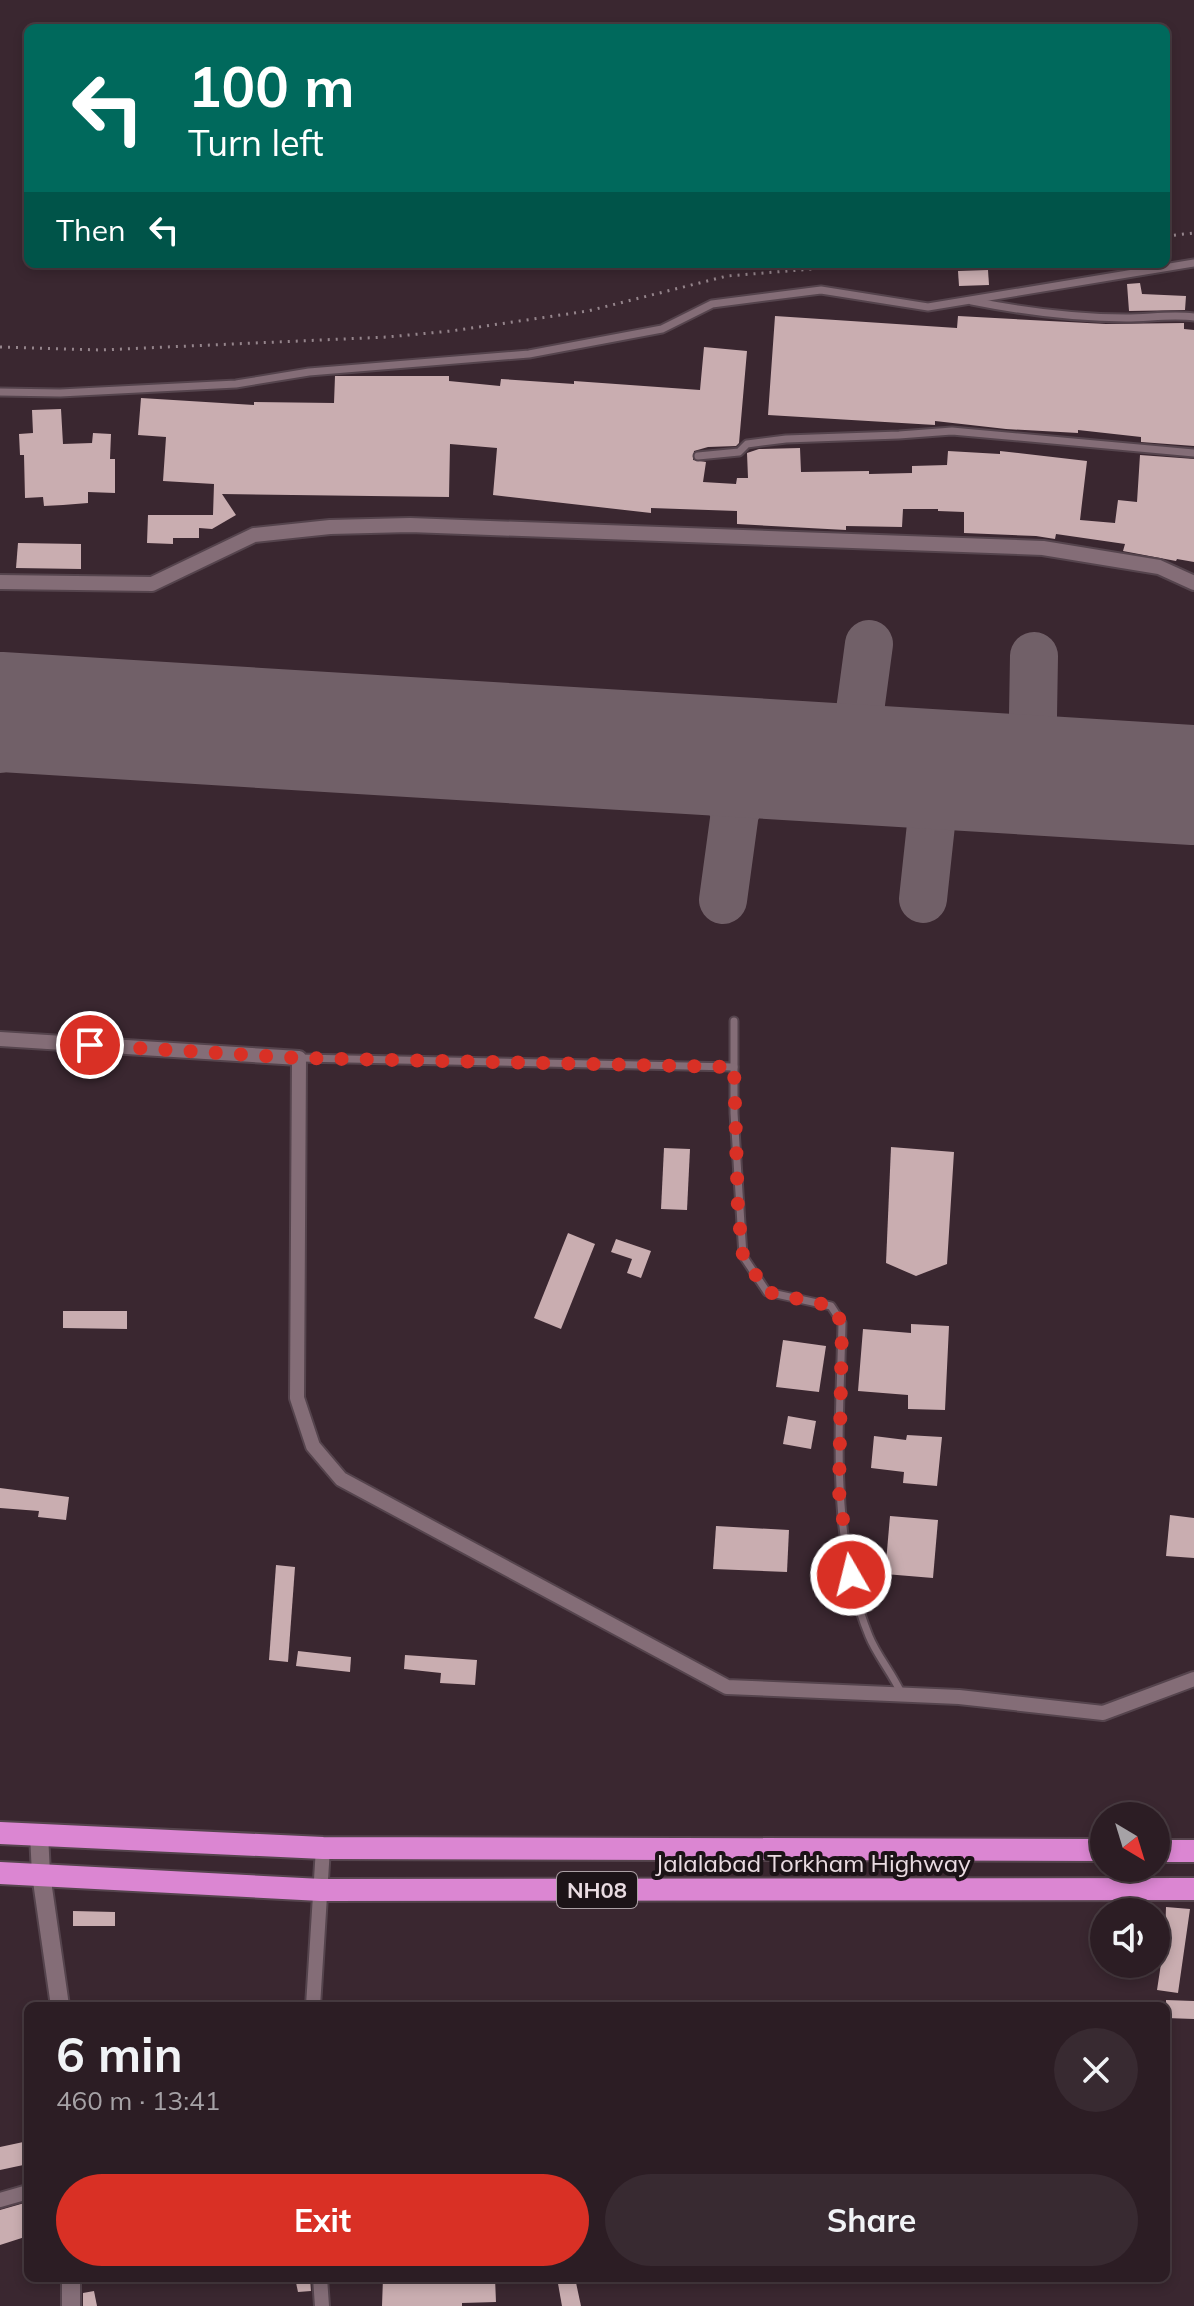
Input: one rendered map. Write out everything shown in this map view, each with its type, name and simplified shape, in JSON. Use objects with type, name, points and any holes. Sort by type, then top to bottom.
[{"type":"highway","name":"NH08","points":[[0,1833],[323,1848],[1090,1850]]},
{"type":"highway","points":[[1170,1851],[1194,1851]]},
{"type":"highway","name":"Jalalabad Torkham Highway","points":[[0,1873],[321,1890],[1194,1889]]},
{"type":"street","points":[[0,582],[152,584],[254,535],[330,527],[410,525],[1043,548],[1159,567],[1194,583]]},
{"type":"street","points":[[0,1039],[299,1058],[297,1398],[313,1446],[341,1479],[727,1687],[959,1697],[1103,1713],[1194,1679]]},
{"type":"street","points":[[39,1834],[41,1874],[59,2002]]},
{"type":"street","points":[[313,2002],[323,1848]]},
{"type":"street","points":[[0,2200],[24,2193]]},
{"type":"street","points":[[71,2282],[71,2306]]},
{"type":"street","points":[[320,2282],[322,2306]]},
{"type":"lane","points":[[1170,267],[1194,263]]},
{"type":"lane","points":[[0,392],[60,393],[236,384],[309,372],[529,354],[662,329],[712,304],[821,290],[928,307],[1163,268]]},
{"type":"lane","points":[[966,300],[1018,310],[1125,318],[1194,317]]},
{"type":"lane","points":[[698,456],[739,452],[747,444],[786,439],[952,431],[1194,453]]},
{"type":"lane","points":[[734,1021],[738,1211],[743,1256],[767,1292],[831,1306],[842,1323],[839,1492],[851,1575],[869,1638],[894,1675],[902,1695]]},
{"type":"lane","points":[[299,1058],[734,1067]]},
{"type":"path","points":[[1170,236],[1194,233]]},
{"type":"path","points":[[0,347],[101,350],[387,337],[451,331],[588,311],[727,276],[824,268]]},
{"type":"building","points":[[988,270],[989,285],[959,286],[958,271]]},
{"type":"building","points":[[1140,283],[1142,294],[1186,296],[1185,310],[1129,311],[1127,284]]},
{"type":"building","points":[[775,316],[957,328],[958,316],[1106,324],[1184,323],[1184,329],[1194,330],[1194,446],[1141,442],[1141,437],[1078,430],[1078,433],[935,421],[935,425],[768,415]]},
{"type":"building","points":[[704,347],[747,351],[739,443],[736,446],[694,451],[693,460],[706,462],[703,482],[736,484],[737,478],[748,478],[747,453],[759,449],[800,448],[801,472],[869,471],[869,474],[912,473],[912,466],[947,465],[948,451],[1000,454],[1000,451],[1087,461],[1080,520],[1115,523],[1118,500],[1137,502],[1140,455],[1194,459],[1194,562],[1123,551],[1125,544],[1056,534],[1055,539],[964,533],[964,512],[938,509],[903,509],[902,527],[846,526],[846,530],[737,524],[737,511],[651,508],[651,513],[493,495],[497,448],[450,444],[449,497],[222,494],[236,515],[212,529],[199,528],[199,538],[173,538],[173,544],[147,543],[148,515],[213,515],[214,484],[163,481],[166,437],[138,435],[141,398],[254,405],[254,402],[334,403],[335,376],[449,376],[449,381],[500,386],[501,379],[700,390]]},
{"type":"building","points":[[61,409],[63,444],[92,443],[93,433],[111,434],[110,459],[115,459],[115,493],[88,492],[88,503],[63,505],[44,506],[43,497],[25,498],[24,455],[20,455],[19,434],[33,433],[32,410]]},
{"type":"building","points":[[18,543],[81,544],[81,569],[16,568]]},
{"type":"building","points":[[891,1147],[954,1152],[947,1264],[916,1276],[886,1263]]},
{"type":"building","points":[[664,1148],[690,1149],[687,1210],[661,1209]]},
{"type":"building","points":[[568,1233],[595,1244],[561,1329],[534,1318]]},
{"type":"building","points":[[616,1239],[651,1251],[641,1278],[627,1273],[632,1259],[611,1252]]},
{"type":"building","points":[[63,1311],[127,1311],[127,1329],[63,1328]]},
{"type":"building","points":[[911,1324],[949,1326],[945,1410],[908,1409],[908,1395],[858,1391],[863,1329],[911,1333]]},
{"type":"building","points":[[783,1340],[826,1346],[819,1392],[776,1387]]},
{"type":"building","points":[[788,1416],[816,1421],[811,1449],[783,1444]]},
{"type":"building","points":[[907,1435],[942,1437],[937,1486],[903,1483],[904,1472],[871,1468],[874,1436],[906,1440]]},
{"type":"building","points":[[0,1488],[69,1497],[66,1520],[38,1517],[39,1511],[0,1508]]},
{"type":"building","points":[[1170,1515],[1194,1518],[1194,1558],[1166,1556]]},
{"type":"building","points":[[890,1516],[938,1520],[933,1578],[885,1574]]},
{"type":"building","points":[[716,1526],[789,1530],[787,1572],[713,1569]]},
{"type":"building","points":[[276,1565],[295,1567],[288,1662],[269,1660]]},
{"type":"building","points":[[298,1651],[351,1657],[350,1672],[296,1666]]},
{"type":"building","points":[[405,1655],[477,1660],[475,1685],[440,1683],[441,1673],[404,1669]]},
{"type":"building","points":[[1170,1907],[1190,1909],[1178,1993],[1157,1990],[1159,1978],[1170,1978]]},
{"type":"building","points":[[73,1911],[115,1912],[115,1926],[73,1926]]},
{"type":"building","points":[[1194,2001],[1194,2019],[1170,2018],[1170,2002],[1166,2002]]},
{"type":"building","points":[[24,2142],[24,2165],[0,2170],[0,2147]]},
{"type":"building","points":[[24,2203],[24,2237],[0,2245],[0,2210]]},
{"type":"building","points":[[296,2282],[310,2282],[311,2291],[298,2292]]},
{"type":"building","points":[[383,2282],[495,2282],[496,2302],[462,2303],[462,2306],[382,2306]]},
{"type":"building","points":[[558,2282],[576,2282],[581,2306],[562,2306]]},
{"type":"building","points":[[94,2291],[97,2306],[83,2306],[83,2293]]},
{"type":"taxiway","points":[[853,763],[869,644]]},
{"type":"taxiway","points":[[1032,775],[1034,656]]},
{"type":"taxiway","points":[[0,749],[6,739],[22,726],[73,716]]},
{"type":"taxiway","points":[[641,752],[687,762],[708,773],[735,812]]},
{"type":"taxiway","points":[[723,900],[735,812],[747,791],[783,770],[826,762]]},
{"type":"taxiway","points":[[923,899],[937,769]]},
{"type":"runway","points":[[0,712],[1194,785]]},
{"type":"route","points":[[90,1045],[299,1058],[734,1067],[738,1211],[743,1256],[767,1292],[831,1306],[842,1323],[839,1492],[851,1575]]}]
